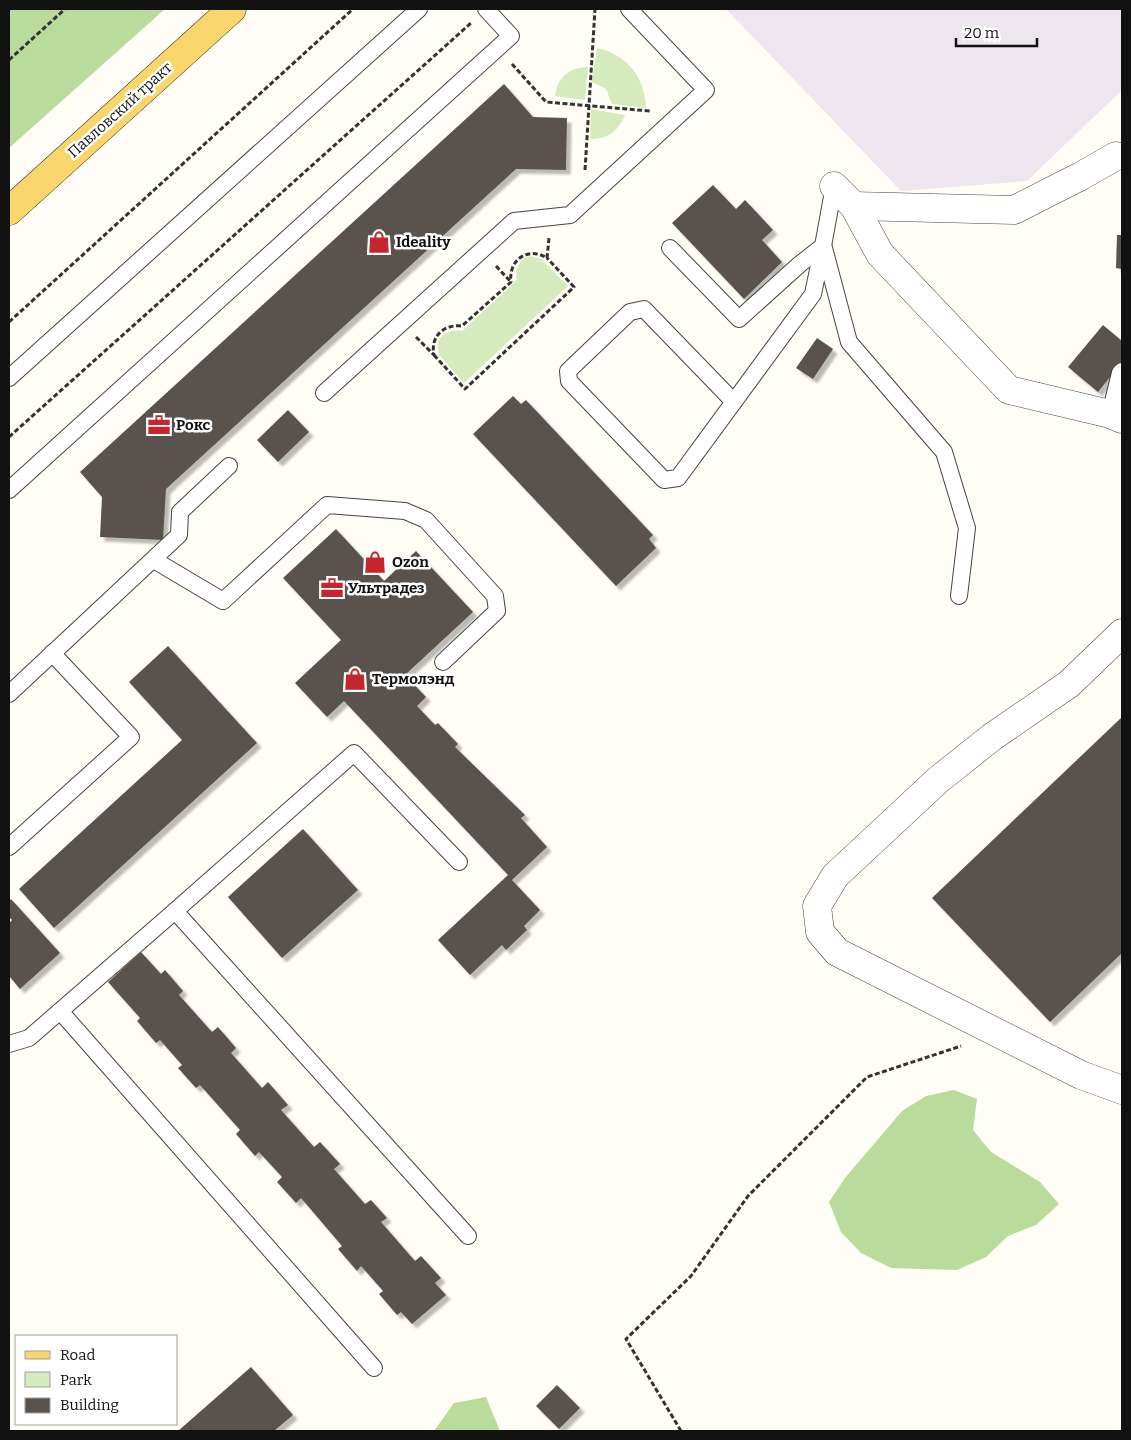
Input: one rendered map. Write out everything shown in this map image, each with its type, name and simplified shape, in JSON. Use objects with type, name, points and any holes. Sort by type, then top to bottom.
[{"type":"main road","name":"Павловский тракт","points":[[9,211],[232,9]]},
{"type":"street","points":[[854,206],[1014,210],[1119,156]]},
{"type":"street","points":[[834,186],[854,206],[880,254],[1009,390],[1116,416]]},
{"type":"street","points":[[1122,633],[1069,684],[992,738],[938,780],[835,876],[817,906],[820,932],[837,952],[1081,1076],[1122,1090]]},
{"type":"lane","points":[[9,378],[419,9]]},
{"type":"lane","points":[[9,490],[511,36],[486,9]]},
{"type":"lane","points":[[324,393],[514,221],[570,215],[706,90],[629,9]]},
{"type":"lane","points":[[734,402],[644,309],[630,312],[568,371],[569,381],[664,480],[678,478],[734,402],[813,294],[834,186]]},
{"type":"lane","points":[[670,248],[739,319],[800,264],[823,246]]},
{"type":"lane","points":[[823,246],[849,342],[944,452],[967,528],[959,596]]},
{"type":"lane","points":[[1116,416],[1120,373],[1122,371]]},
{"type":"lane","points":[[9,694],[179,535],[180,512],[229,466]]},
{"type":"lane","points":[[154,560],[223,601],[327,505],[405,511],[426,520],[495,596],[498,611],[443,662]]},
{"type":"lane","points":[[9,847],[131,737],[52,653]]},
{"type":"lane","points":[[9,1044],[29,1038],[354,753],[459,862]]},
{"type":"lane","points":[[175,911],[468,1236]]},
{"type":"lane","points":[[60,1010],[374,1368]]},
{"type":"path","points":[[9,60],[65,9]]},
{"type":"path","points":[[9,322],[354,9]]},
{"type":"path","points":[[9,437],[486,9]]},
{"type":"path","points":[[583,203],[595,9]]},
{"type":"path","points":[[498,48],[546,102],[680,114]]},
{"type":"path","points":[[547,258],[551,217]]},
{"type":"path","points":[[401,323],[465,389],[574,287],[547,258],[536,253],[529,253],[517,259],[511,270],[511,282],[462,326],[454,325],[439,332],[434,339],[432,347],[434,355]]},
{"type":"path","points":[[681,1431],[626,1339],[691,1276],[748,1196],[867,1077],[998,1034]]},
{"type":"shaded area","points":[[726,9],[1122,9],[1122,90],[1027,181],[901,191]]},
{"type":"green space","points":[[9,9],[165,9],[9,148]]},
{"type":"green space","points":[[597,48],[618,56],[633,69],[642,87],[646,108],[612,104],[606,89],[592,82]]},
{"type":"green space","points":[[588,67],[585,100],[555,96],[558,84],[565,75],[575,69]]},
{"type":"green space","points":[[591,109],[625,115],[612,133],[602,138],[590,139]]},
{"type":"green space","points":[[531,256],[541,259],[568,286],[464,383],[440,356],[438,350],[439,340],[451,331],[462,331],[517,280],[516,272],[518,265],[523,259]]},
{"type":"green space","points":[[954,1090],[977,1099],[973,1130],[991,1152],[1040,1182],[1059,1204],[1036,1225],[1008,1236],[986,1257],[957,1270],[891,1268],[861,1253],[841,1232],[829,1202],[845,1178],[902,1111],[926,1096]]},
{"type":"green space","points":[[486,1397],[500,1431],[434,1431],[454,1403]]},
{"type":"building","points":[[504,84],[533,117],[567,118],[566,170],[516,169],[166,489],[163,540],[100,537],[102,497],[80,472]]},
{"type":"building","points":[[713,185],[736,209],[745,200],[773,230],[762,240],[782,262],[744,299],[672,223]]},
{"type":"building","points":[[1117,235],[1122,235],[1122,269],[1116,268]]},
{"type":"building","points":[[1103,325],[1122,341],[1122,362],[1098,392],[1068,367]]},
{"type":"building","points":[[817,338],[833,349],[813,379],[796,368]]},
{"type":"building","points":[[513,396],[521,404],[526,400],[653,535],[649,539],[656,548],[616,586],[473,434]]},
{"type":"building","points":[[288,410],[309,432],[278,462],[257,440]]},
{"type":"building","points":[[336,529],[384,581],[416,551],[473,612],[405,675],[426,697],[417,706],[435,725],[438,723],[458,744],[455,747],[525,815],[521,818],[547,847],[512,880],[540,910],[524,926],[527,930],[506,950],[502,945],[470,975],[438,940],[508,875],[344,701],[327,717],[295,683],[341,640],[283,578]]},
{"type":"building","points":[[168,646],[257,743],[54,928],[19,889],[182,740],[129,682]]},
{"type":"building","points":[[1122,717],[1122,953],[1050,1022],[932,898]]},
{"type":"building","points":[[303,829],[358,890],[282,958],[228,897]]},
{"type":"building","points":[[11,899],[60,953],[20,989],[9,976],[9,923],[12,920],[9,917],[9,901]]},
{"type":"building","points":[[141,952],[161,974],[165,970],[183,991],[179,995],[212,1032],[218,1027],[236,1048],[231,1053],[262,1088],[268,1082],[288,1105],[281,1110],[314,1147],[320,1142],[340,1164],[334,1169],[365,1204],[371,1200],[387,1218],[381,1222],[415,1261],[421,1256],[441,1278],[435,1283],[446,1295],[412,1324],[401,1312],[397,1315],[379,1294],[383,1291],[361,1266],[357,1271],[338,1249],[342,1246],[301,1198],[296,1203],[277,1182],[282,1177],[259,1152],[255,1156],[236,1134],[240,1130],[200,1085],[196,1088],[178,1068],[182,1065],[160,1040],[156,1043],[137,1021],[140,1018],[108,982]]},
{"type":"building","points":[[251,1367],[293,1415],[274,1431],[178,1431]]},
{"type":"building","points":[[557,1385],[580,1408],[559,1429],[536,1406]]},
{"type":"place","name":"Ideality","points":[[379,242]]},
{"type":"place","name":"Рокс","points":[[159,425]]},
{"type":"place","name":"Ozon","points":[[375,562]]},
{"type":"place","name":"Ультрадез","points":[[332,588]]},
{"type":"place","name":"Термолэнд","points":[[355,679]]}]
